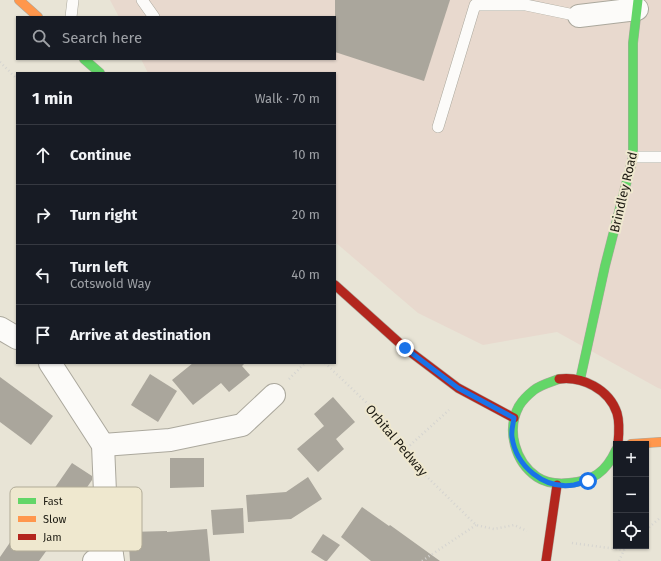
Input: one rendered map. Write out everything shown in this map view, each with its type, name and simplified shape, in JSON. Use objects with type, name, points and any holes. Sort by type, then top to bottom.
[{"type":"main road","points":[[19,0],[37,16]]},
{"type":"main road","name":"Brindley Road","points":[[580,380],[605,266],[633,157],[633,42],[637,5]]},
{"type":"main road","points":[[85,60],[99,72]]},
{"type":"main road","points":[[336,286],[405,348],[458,388],[514,418]]},
{"type":"main road","points":[[613,458],[602,472],[588,481],[573,485],[557,485],[540,479],[526,468],[516,453],[512,436],[514,418],[520,402],[537,387],[547,382],[563,378],[580,380],[595,387],[608,398],[616,412],[620,428],[618,441]]},
{"type":"main road","points":[[649,443],[661,442]]},
{"type":"main road","points":[[546,561],[557,485]]},
{"type":"street","points":[[579,16],[637,5]]},
{"type":"street","points":[[0,328],[16,337]]},
{"type":"street","points":[[51,364],[103,445],[105,487]]},
{"type":"street","points":[[103,445],[170,440],[242,425],[274,395]]},
{"type":"lane","points":[[71,16],[73,0]]},
{"type":"lane","points":[[142,0],[153,16]]},
{"type":"lane","points":[[438,127],[475,5],[526,2],[579,16]]},
{"type":"lane","points":[[633,157],[661,157]]},
{"type":"path","points":[[0,62],[16,78]]},
{"type":"path","name":"Orbital Pedway","points":[[326,364],[368,404],[407,448],[412,462],[476,525]]},
{"type":"path","points":[[407,448],[467,393]]},
{"type":"path","points":[[649,527],[661,517]]},
{"type":"path","points":[[422,561],[476,525],[494,529],[514,525]]},
{"type":"path","points":[[619,561],[625,549]]},
{"type":"shaded area","points":[[110,0],[661,0],[661,389],[557,332],[483,345],[418,313],[336,243],[336,72],[148,72],[142,60],[336,60],[336,16],[118,16]]},
{"type":"building","points":[[335,0],[450,0],[424,81],[336,52]]},
{"type":"building","points":[[192,364],[244,364],[242,366],[250,375],[229,392],[221,383],[193,405],[172,380]]},
{"type":"building","points":[[150,374],[177,391],[158,422],[131,405]]},
{"type":"building","points":[[0,377],[53,416],[31,445],[0,422]]},
{"type":"building","points":[[333,397],[355,422],[336,439],[344,449],[318,472],[297,449],[324,426],[314,414]]},
{"type":"building","points":[[170,458],[204,458],[204,487],[170,488]]},
{"type":"building","points":[[72,463],[92,476],[92,480],[87,487],[55,487]]},
{"type":"building","points":[[308,477],[322,499],[291,519],[248,522],[246,495],[286,492]]},
{"type":"building","points":[[362,507],[440,561],[371,561],[341,537]]},
{"type":"building","points":[[243,508],[244,533],[213,535],[211,510]]},
{"type":"building","points":[[207,529],[210,561],[130,561],[129,551],[142,551],[142,532],[167,532]]},
{"type":"building","points":[[323,534],[340,545],[327,561],[311,552]]},
{"type":"building","points":[[10,542],[10,551],[46,551],[39,561],[0,561],[0,557]]},
{"type":"traffic: fast","points":[[580,380],[605,266],[633,157],[633,43],[638,0]]},
{"type":"traffic: fast","points":[[85,60],[99,72]]},
{"type":"traffic: fast","points":[[559,379],[536,388],[519,406],[515,415],[513,435],[518,454],[523,463],[529,471],[544,481],[553,483],[569,483],[585,480],[598,474],[603,470],[613,456]]},
{"type":"traffic: slow","points":[[19,0],[37,16]]},
{"type":"traffic: slow","points":[[649,443],[661,442]]},
{"type":"traffic: jam","points":[[336,286],[405,348],[458,388],[514,418]]},
{"type":"traffic: jam","points":[[559,379],[585,382],[594,386],[608,397],[618,417],[618,441]]},
{"type":"traffic: jam","points":[[546,561],[557,485]]},
{"type":"route","points":[[405,348],[458,388],[514,418],[512,436],[516,453],[526,468],[540,479],[557,485],[573,485],[588,481]]}]
